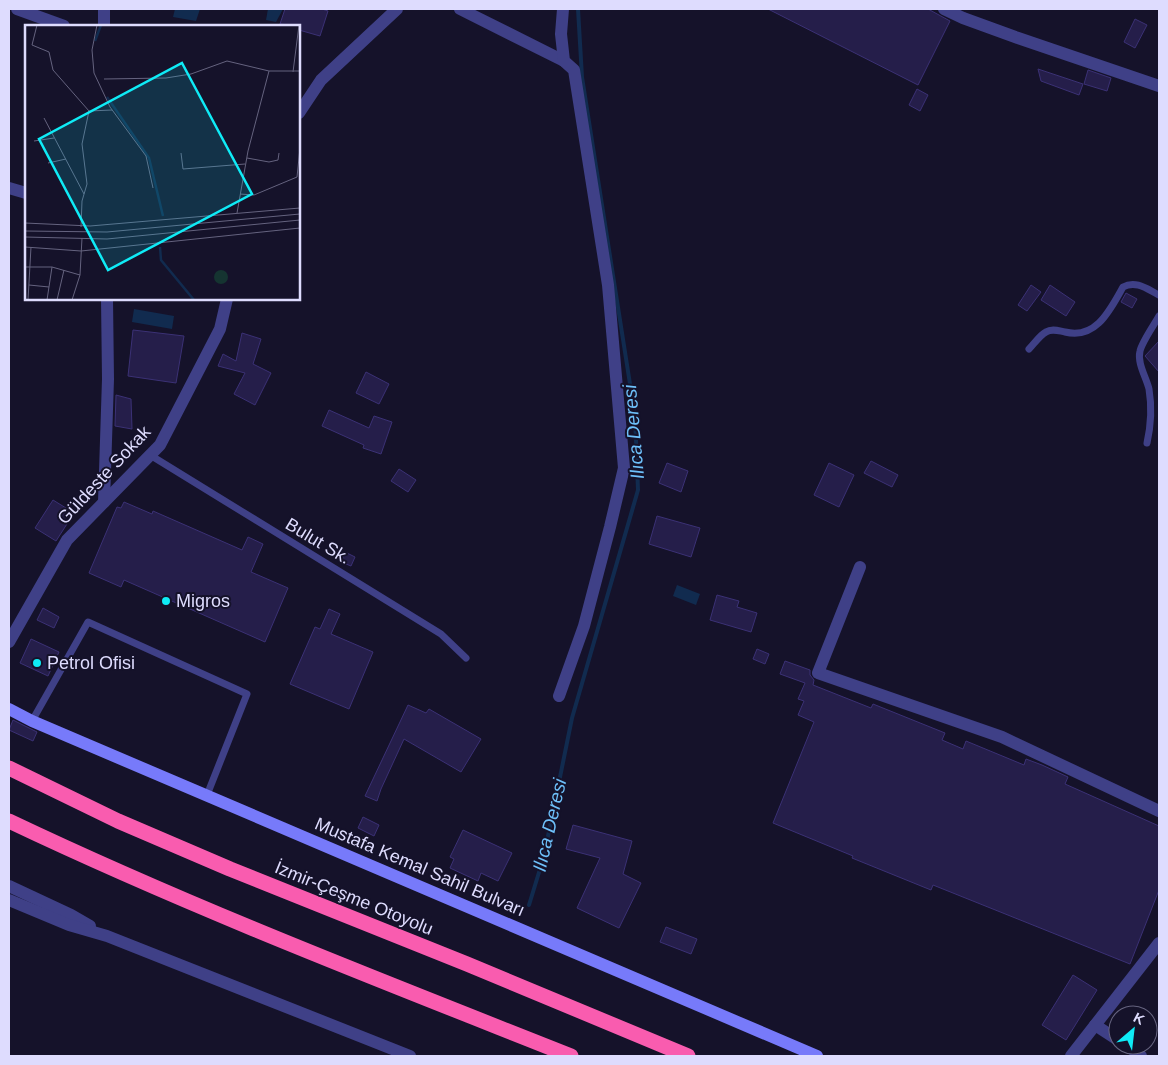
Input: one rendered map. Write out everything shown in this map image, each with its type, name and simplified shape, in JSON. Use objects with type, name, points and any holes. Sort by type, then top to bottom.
[{"type":"highway","name":"İzmir-Çeşme Otoyolu","points":[[9,768],[118,821],[230,869],[468,964],[688,1056]]},
{"type":"highway","points":[[9,821],[97,863],[294,946],[570,1056]]},
{"type":"main road","name":"Mustafa Kemal Sahil Bulvarı","points":[[9,709],[32,721],[817,1056]]},
{"type":"street","points":[[17,9],[61,25]]},
{"type":"street","points":[[104,9],[104,25]]},
{"type":"street","points":[[300,112],[321,80],[397,9]]},
{"type":"street","points":[[460,9],[564,61],[574,70],[608,286],[624,468],[584,626],[559,696]]},
{"type":"street","points":[[563,9],[561,34],[564,61]]},
{"type":"street","points":[[944,9],[962,18],[1159,86]]},
{"type":"street","points":[[9,188],[25,193]]},
{"type":"street","points":[[104,502],[108,379],[107,300]]},
{"type":"street","name":"Güldeste Sokak","points":[[9,642],[67,540],[160,445],[220,329],[227,300]]},
{"type":"street","points":[[860,567],[818,673],[1002,737],[1159,811]]},
{"type":"street","points":[[9,886],[71,915],[107,936]]},
{"type":"street","points":[[9,900],[69,925],[107,936],[410,1056]]},
{"type":"street","points":[[1070,1056],[1159,942]]},
{"type":"street","points":[[1095,1025],[1108,1033]]},
{"type":"lane","points":[[1030,349],[1049,330],[1078,333],[1098,325],[1108,314],[1123,287],[1135,284],[1141,285],[1159,295]]},
{"type":"lane","points":[[1147,443],[1150,430],[1149,389],[1140,359],[1140,349],[1159,316]]},
{"type":"lane","name":"Bulut Sk.","points":[[150,455],[441,634],[466,658]]},
{"type":"lane","points":[[32,721],[88,622],[247,694],[207,795]]},
{"type":"water","points":[[175,9],[200,9],[196,21],[173,17]]},
{"type":"water","points":[[268,9],[283,9],[276,22],[266,20]]},
{"type":"water","points":[[134,309],[174,316],[172,329],[132,322]]},
{"type":"water","points":[[677,585],[700,594],[696,605],[673,596]]},
{"type":"building","points":[[285,9],[322,9],[328,11],[320,36],[300,30],[300,25],[280,24]]},
{"type":"building","points":[[768,9],[928,9],[950,21],[918,85]]},
{"type":"building","points":[[1135,19],[1147,25],[1135,48],[1124,42]]},
{"type":"building","points":[[1038,69],[1083,84],[1079,95],[1041,81]]},
{"type":"building","points":[[1088,70],[1111,78],[1107,91],[1084,84]]},
{"type":"building","points":[[917,89],[928,95],[920,111],[909,105]]},
{"type":"building","points":[[1031,285],[1041,292],[1027,311],[1018,305]]},
{"type":"building","points":[[1050,285],[1075,302],[1066,316],[1041,300]]},
{"type":"building","points":[[1126,293],[1137,299],[1132,308],[1121,302]]},
{"type":"building","points":[[133,330],[184,336],[176,383],[128,376]]},
{"type":"building","points":[[242,333],[261,339],[253,364],[271,373],[255,405],[234,394],[245,373],[218,366],[223,354],[236,361]]},
{"type":"building","points":[[1159,341],[1159,372],[1145,356]]},
{"type":"building","points":[[366,372],[389,384],[379,404],[356,393]]},
{"type":"building","points":[[116,395],[131,399],[132,429],[115,426]]},
{"type":"building","points":[[329,410],[369,428],[374,416],[392,422],[381,454],[363,448],[364,445],[322,426]]},
{"type":"building","points":[[871,461],[898,475],[892,487],[864,473]]},
{"type":"building","points":[[667,463],[688,471],[681,492],[659,483]]},
{"type":"building","points":[[829,463],[854,475],[839,507],[814,495]]},
{"type":"building","points":[[399,469],[416,480],[408,492],[391,481]]},
{"type":"building","points":[[53,500],[74,513],[56,541],[35,528]]},
{"type":"building","points":[[124,502],[152,514],[153,511],[242,550],[248,537],[263,544],[251,572],[288,588],[265,642],[124,580],[121,587],[89,573],[117,507],[121,508]]},
{"type":"building","points":[[657,516],[700,528],[691,557],[649,544]]},
{"type":"building","points":[[345,552],[355,557],[351,566],[341,562]]},
{"type":"building","points":[[717,595],[739,601],[737,607],[757,613],[751,632],[710,620]]},
{"type":"building","points":[[43,608],[59,617],[54,628],[37,620]]},
{"type":"building","points":[[329,609],[340,614],[331,634],[373,652],[349,709],[290,684],[315,627],[320,629]]},
{"type":"building","points":[[31,639],[59,652],[48,676],[20,663]]},
{"type":"building","points":[[757,649],[769,654],[765,664],[753,659]]},
{"type":"building","points":[[785,661],[810,670],[810,675],[814,680],[813,685],[871,708],[873,704],[945,733],[942,740],[963,749],[966,741],[1024,765],[1026,759],[1042,765],[1068,777],[1065,784],[1159,826],[1159,890],[1130,964],[933,885],[931,890],[773,823],[814,722],[798,715],[804,701],[798,699],[805,683],[780,674]]},
{"type":"building","points":[[408,705],[426,713],[429,709],[481,739],[461,772],[404,739],[377,801],[365,796]]},
{"type":"building","points":[[13,720],[37,732],[33,741],[9,730]]},
{"type":"building","points":[[363,817],[379,825],[374,836],[358,828]]},
{"type":"building","points":[[573,825],[632,841],[623,874],[641,883],[619,928],[577,908],[600,858],[566,849]]},
{"type":"building","points":[[463,830],[512,853],[498,881],[481,873],[478,881],[450,868],[454,859],[450,857]]},
{"type":"building","points":[[666,927],[697,939],[691,954],[660,942]]},
{"type":"building","points":[[1073,975],[1097,990],[1066,1040],[1042,1025]]},
{"type":"waterway","name":"Ilıca Deresi","points":[[529,905],[544,856],[572,718],[638,490],[635,416],[582,77],[578,9]]},
{"type":"place","name":"Migros","points":[[166,601]]},
{"type":"place","name":"Petrol Ofisi","points":[[37,663]]}]
